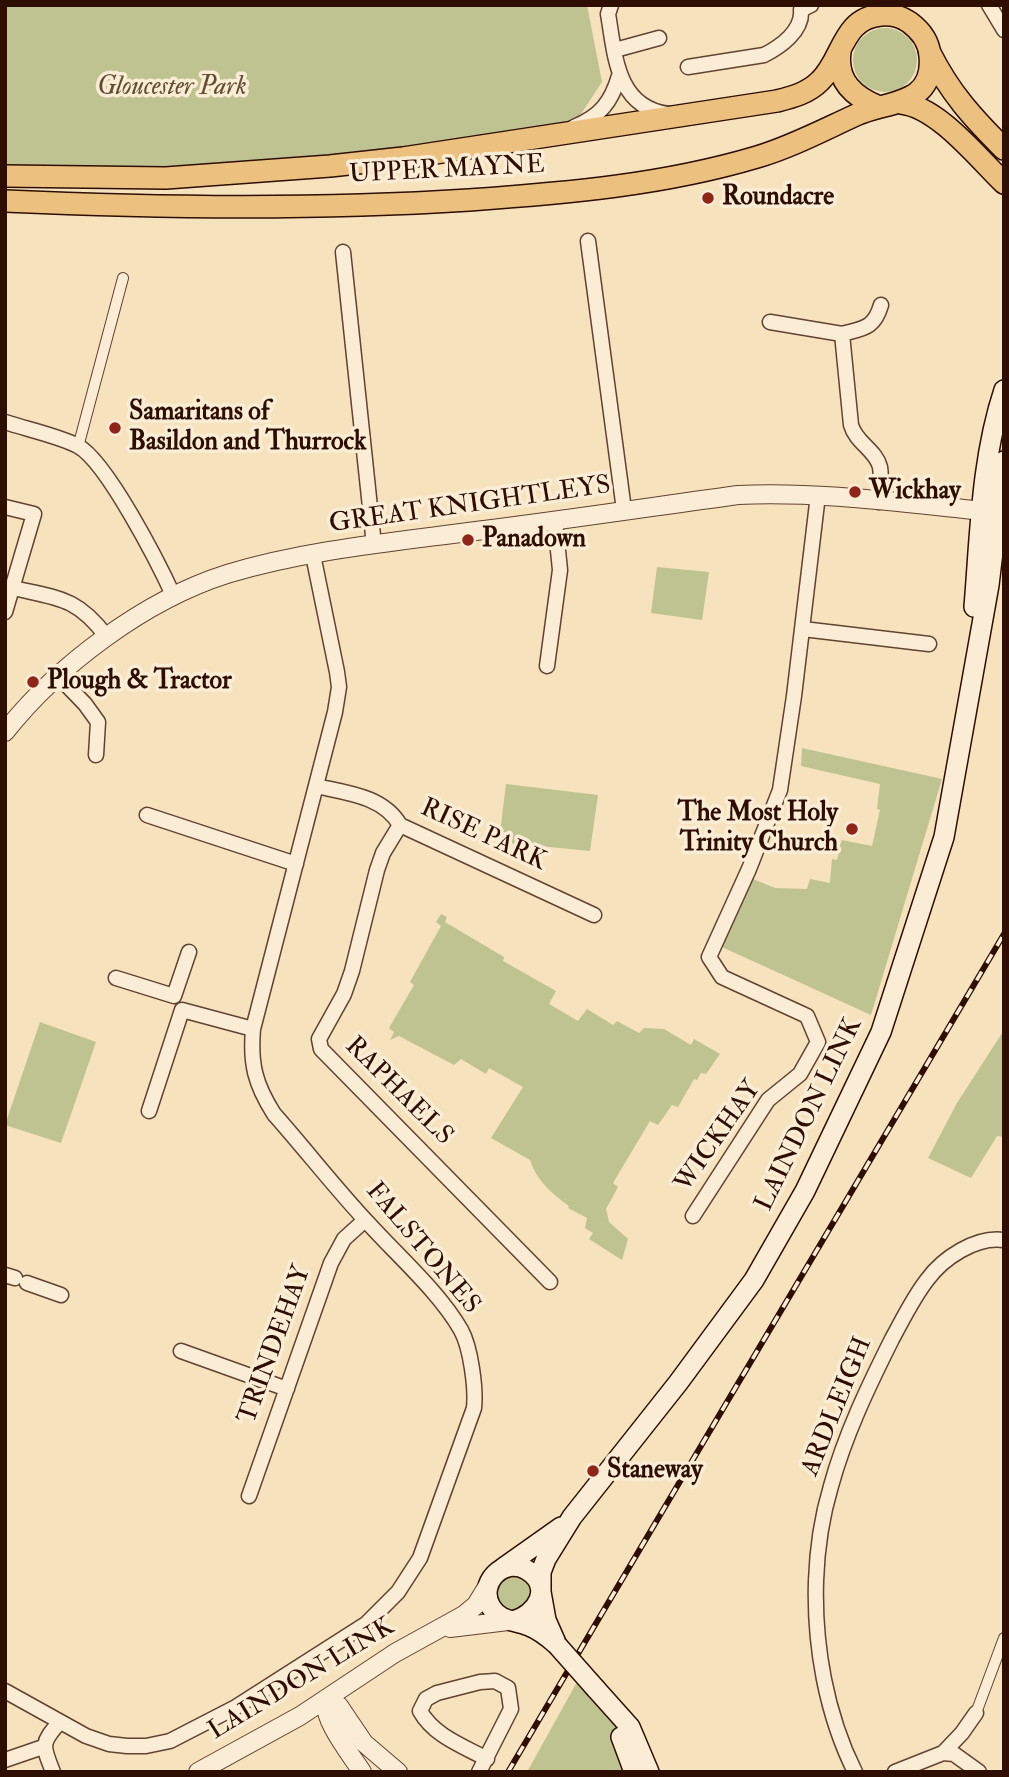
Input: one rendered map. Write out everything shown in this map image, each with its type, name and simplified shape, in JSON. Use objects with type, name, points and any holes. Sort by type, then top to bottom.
[{"type":"main road","name":"UPPER MAYNE","points":[[5,176],[142,178],[242,173],[391,159],[777,101],[803,93],[830,70],[845,38],[869,5]]},
{"type":"main road","points":[[901,103],[917,93],[930,66],[927,45],[916,18],[914,5]]},
{"type":"main road","points":[[879,107],[862,100],[850,90],[842,77],[839,60],[845,38],[868,17],[890,14],[917,28],[960,103],[1004,149]]},
{"type":"main road","name":"UPPER MAYNE","points":[[5,201],[149,206],[290,206],[429,202],[593,190],[661,180],[758,157],[879,107],[901,103]]},
{"type":"main road","points":[[901,103],[914,106],[935,117],[1004,183]]},
{"type":"main road","name":"LAINDON LINK","points":[[541,1592],[543,1565],[572,1517],[678,1383],[754,1280],[805,1191],[881,1032],[944,837],[972,678],[973,615],[989,512],[993,429],[1004,390]]},
{"type":"main road","name":"LAINDON LINK","points":[[989,512],[1004,461]]},
{"type":"main road","name":"LAINDON LINK","points":[[499,1571],[572,1517]]},
{"type":"main road","points":[[557,1645],[546,1620],[538,1583],[528,1570],[514,1566],[499,1571],[487,1587],[488,1602],[492,1609],[510,1621],[540,1631],[557,1645],[630,1727],[661,1772]]},
{"type":"main road","points":[[510,1621],[532,1612],[537,1607],[541,1592]]},
{"type":"main road","points":[[596,1689],[615,1722],[634,1772]]},
{"type":"main road","points":[[630,1727],[649,1772]]},
{"type":"street","points":[[611,5],[608,14],[619,76],[635,98],[651,109],[683,115]]},
{"type":"street","points":[[688,67],[764,55],[775,50],[797,27],[801,20],[802,7]]},
{"type":"street","points":[[996,14],[1004,30]]},
{"type":"street","points":[[615,50],[659,38]]},
{"type":"street","points":[[539,137],[576,126],[594,117],[609,102],[619,76]]},
{"type":"street","points":[[588,241],[624,510]]},
{"type":"street","points":[[343,252],[374,545]]},
{"type":"street","points":[[78,447],[123,278]]},
{"type":"street","points":[[770,322],[842,334],[870,325],[877,318],[881,305]]},
{"type":"street","points":[[842,334],[851,425],[856,438],[876,458],[880,467],[879,502]]},
{"type":"street","points":[[5,422],[78,447],[100,466],[160,567],[174,597]]},
{"type":"street","name":"GREAT KNIGHTLEYS","points":[[5,732],[37,695],[106,636],[174,597],[224,575],[273,562],[374,545],[738,495],[818,495],[989,512]]},
{"type":"street","name":"WICKHAY","points":[[693,1216],[768,1100],[800,1074],[818,1042],[807,1016],[722,977],[709,957],[749,869],[780,790],[803,629],[818,495]]},
{"type":"street","points":[[5,507],[34,514],[5,612]]},
{"type":"street","points":[[547,666],[560,570],[555,521]]},
{"type":"street","name":"FALSTONES","points":[[5,1692],[59,1723],[98,1740],[127,1746],[146,1746],[181,1737],[236,1707],[366,1624],[398,1592],[412,1572],[433,1524],[474,1408],[476,1393],[462,1332],[447,1308],[365,1220],[274,1114],[261,1095],[254,1074],[251,1051],[253,1029],[335,712],[339,687],[313,555]]},
{"type":"street","points":[[13,589],[76,605],[91,617],[106,636]]},
{"type":"street","points":[[803,629],[929,644]]},
{"type":"street","points":[[58,676],[98,722],[96,755]]},
{"type":"street","name":"RISE PARK","points":[[316,786],[371,799],[394,815],[400,825],[594,915]]},
{"type":"street","points":[[147,815],[296,864]]},
{"type":"street","name":"RAPHAELS","points":[[400,825],[383,853],[377,870],[352,971],[344,994],[319,1039],[321,1049],[550,1282]]},
{"type":"street","points":[[174,996],[190,952]]},
{"type":"street","points":[[116,978],[174,996],[182,1010],[253,1029]]},
{"type":"street","points":[[149,1111],[182,1010]]},
{"type":"street","name":"TRINDEHAY","points":[[249,1496],[337,1250],[344,1239],[365,1220]]},
{"type":"street","name":"ARDLEIGH","points":[[855,1772],[841,1741],[829,1702],[817,1626],[816,1577],[830,1489],[842,1450],[874,1375],[902,1320],[928,1278],[960,1250],[994,1239],[1004,1240]]},
{"type":"street","points":[[16,1279],[61,1295]]},
{"type":"street","points":[[181,1351],[287,1389]]},
{"type":"street","name":"LAINDON LINK","points":[[198,1772],[300,1716],[374,1667],[470,1611],[487,1587]]},
{"type":"street","name":"LAINDON LINK","points":[[433,1632],[478,1623],[510,1621]]},
{"type":"street","points":[[895,1772],[943,1753],[962,1733],[976,1713],[1004,1638]]},
{"type":"street","points":[[356,1732],[350,1706],[356,1688],[374,1667]]},
{"type":"street","points":[[495,1681],[508,1688],[511,1709],[483,1765],[427,1724],[421,1711],[426,1699],[437,1693],[480,1682],[495,1681]]},
{"type":"street","points":[[362,1772],[332,1725],[325,1708],[327,1698],[339,1706],[364,1743],[398,1772]]},
{"type":"street","points":[[300,1716],[318,1713],[332,1725]]},
{"type":"street","points":[[53,1772],[43,1747],[46,1737],[59,1723]]},
{"type":"street","points":[[5,1760],[43,1747]]},
{"type":"street","points":[[943,1753],[954,1754],[979,1772]]},
{"type":"green space","name":"Gloucester Park","points":[[5,5],[587,5],[602,82],[577,120],[405,153],[263,169],[5,168]]},
{"type":"green space","points":[[885,28],[903,34],[911,42],[917,60],[911,78],[903,86],[885,92],[867,86],[859,78],[853,60],[859,42],[867,34]]},
{"type":"green space","points":[[657,567],[709,572],[702,620],[651,613]]},
{"type":"green space","points":[[802,748],[942,779],[871,1015],[722,947],[753,879],[775,888],[807,889],[810,879],[830,883],[832,859],[837,860],[839,852],[834,851],[835,847],[839,848],[842,840],[872,846],[880,810],[877,809],[880,784],[801,766]]},
{"type":"green space","points":[[506,784],[598,795],[590,851],[499,842]]},
{"type":"green space","points":[[441,914],[447,917],[445,922],[504,957],[503,961],[556,991],[549,1004],[578,1021],[587,1009],[613,1025],[617,1021],[639,1033],[644,1028],[664,1029],[691,1045],[694,1039],[720,1054],[706,1074],[701,1073],[697,1080],[694,1079],[678,1107],[672,1105],[658,1125],[650,1121],[613,1183],[618,1187],[606,1209],[609,1222],[628,1239],[622,1260],[589,1239],[593,1233],[585,1228],[587,1218],[568,1208],[569,1206],[545,1186],[530,1160],[491,1138],[523,1087],[489,1068],[486,1074],[461,1059],[454,1065],[399,1036],[390,1040],[394,1032],[389,1028],[414,985],[410,982],[441,926],[436,922]]},
{"type":"green space","points":[[40,1022],[96,1042],[61,1143],[5,1125]]},
{"type":"green space","points":[[1004,1030],[1004,1137],[997,1136],[971,1178],[928,1158],[957,1103]]},
{"type":"green space","points":[[513,1575],[526,1580],[531,1593],[526,1606],[513,1611],[500,1606],[495,1593],[500,1580]]},
{"type":"green space","points":[[582,1673],[615,1722],[634,1772],[527,1772]]},
{"type":"railway","points":[[508,1772],[1004,934]]},
{"type":"place","name":"Roundacre","points":[[708,198]]},
{"type":"place","name":"Samaritans of Basildon and Thurrock","points":[[115,428]]},
{"type":"place","name":"Wickhay","points":[[855,492]]},
{"type":"place","name":"Panadown","points":[[468,540]]},
{"type":"place","name":"Plough & Tractor","points":[[33,682]]},
{"type":"place","name":"The Most Holy Trinity Church","points":[[852,829]]},
{"type":"place","name":"Staneway","points":[[593,1471]]}]
